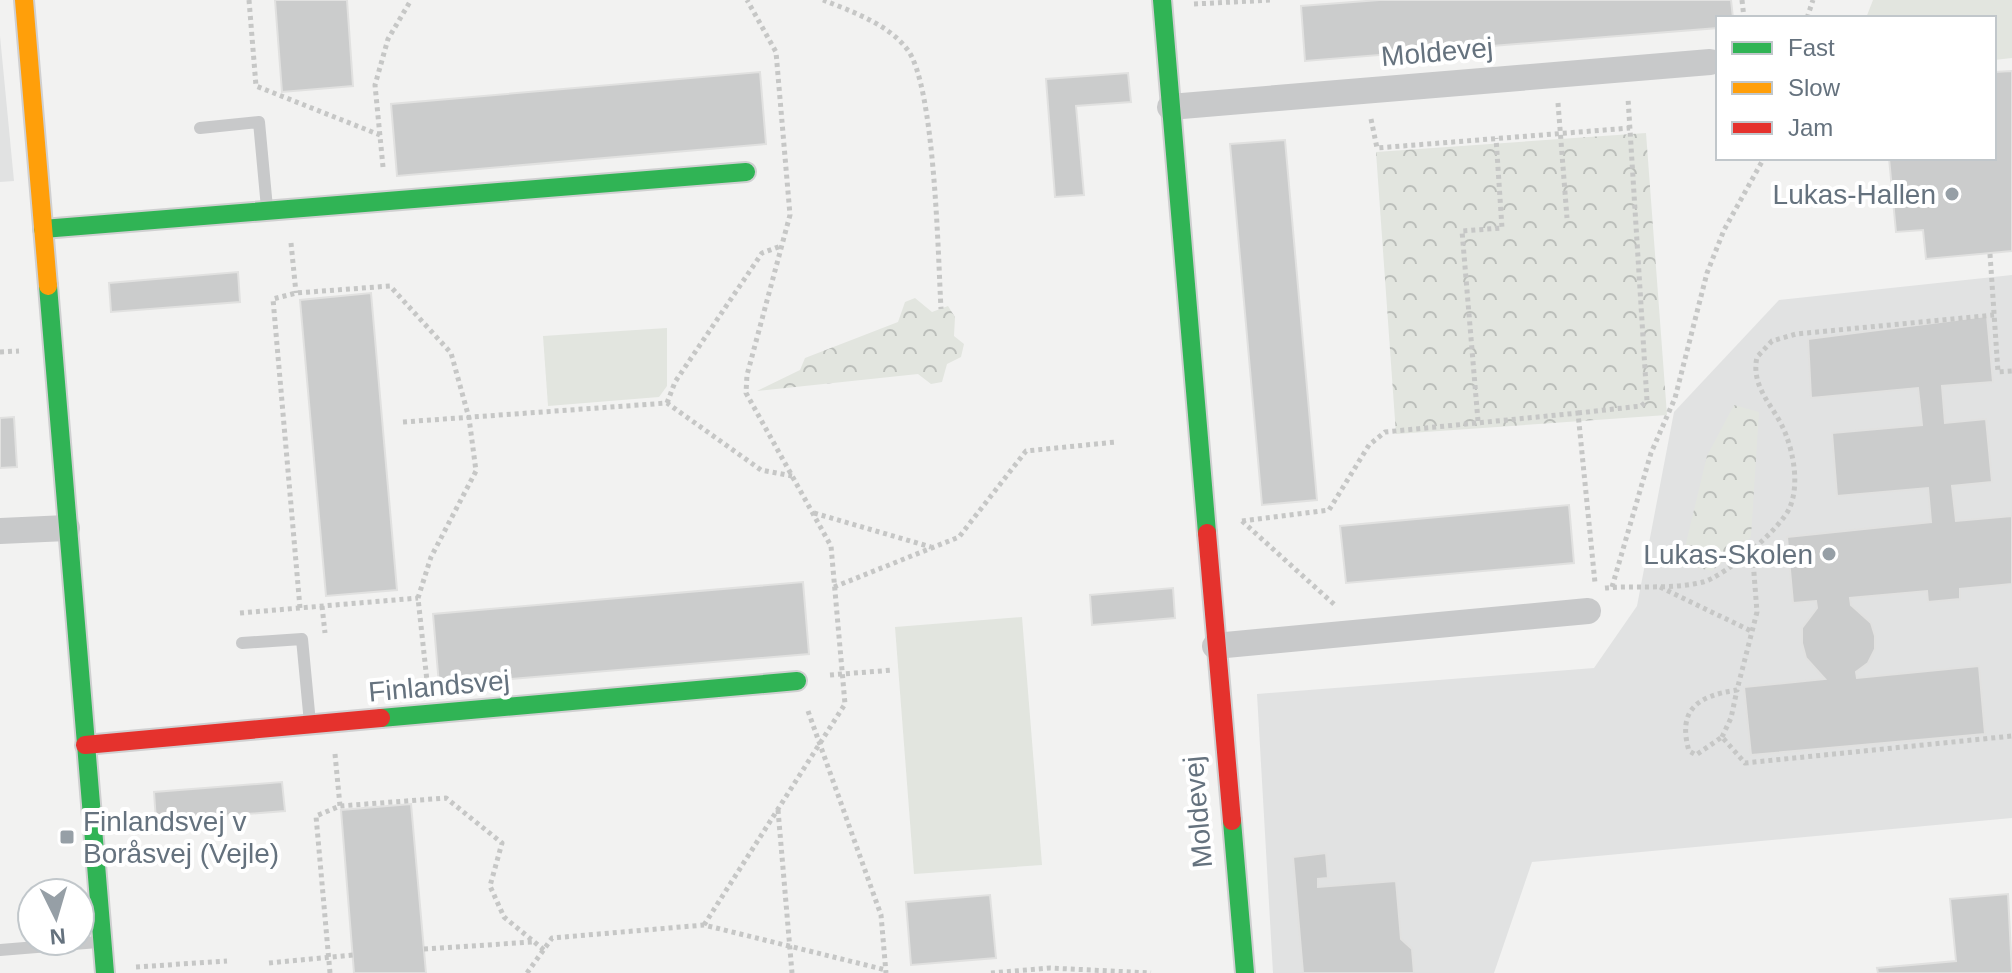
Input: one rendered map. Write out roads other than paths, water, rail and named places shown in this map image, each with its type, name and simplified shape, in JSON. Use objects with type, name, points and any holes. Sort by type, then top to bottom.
[{"type":"street","points":[[24,0],[104,971]]},
{"type":"street","name":"Moldevej","points":[[1162,3],[1245,973]]},
{"type":"street","name":"Moldevej","points":[[1170,107],[1710,62]]},
{"type":"street","points":[[43,229],[746,172]]},
{"type":"street","points":[[0,531],[67,528]]},
{"type":"street","points":[[1215,646],[1588,611]]},
{"type":"street","name":"Finlandsvej","points":[[85,745],[797,681]]},
{"type":"lane","points":[[200,128],[259,122],[268,211]]},
{"type":"lane","points":[[242,643],[302,639],[310,726]]},
{"type":"lane","points":[[0,950],[101,942]]},
{"type":"place","name":"Lukas-Hallen","points":[[1952,194]]},
{"type":"place","name":"Lukas-Skolen","points":[[1829,554]]},
{"type":"place","name":"Finlandsvej v Boråsvej (Vejle)","points":[[67,837]]}]
